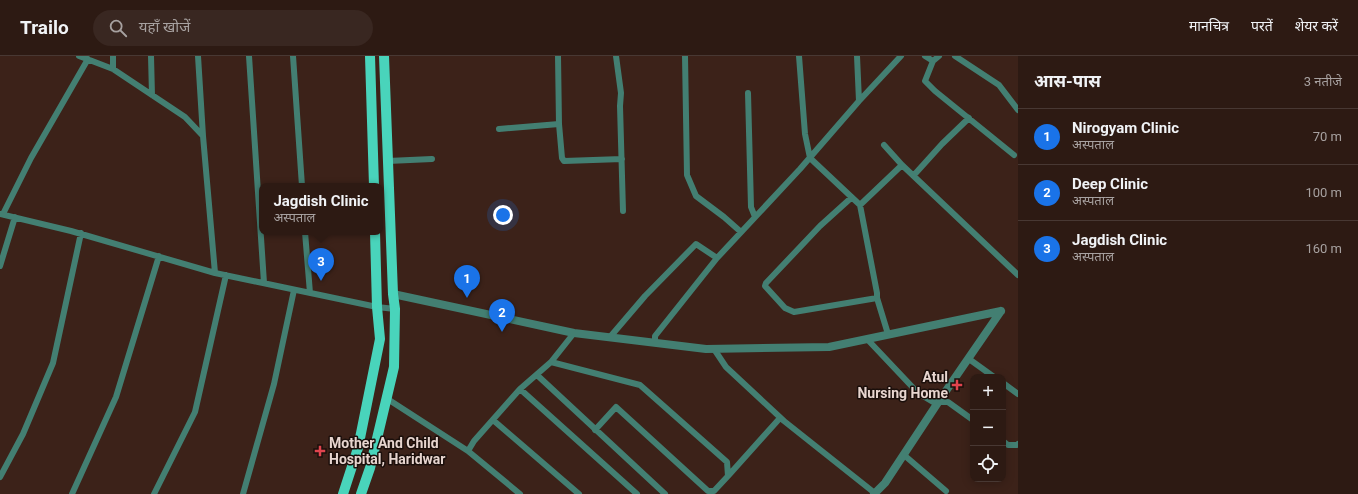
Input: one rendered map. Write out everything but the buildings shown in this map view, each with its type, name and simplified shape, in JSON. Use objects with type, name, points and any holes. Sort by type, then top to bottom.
[{"type":"main road","points":[[370,56],[374,183]]},
{"type":"main road","points":[[361,494],[370,468],[394,367],[395,309],[393,294],[384,56]]},
{"type":"main road","points":[[343,494],[358,448],[380,339],[377,307],[375,235]]},
{"type":"street","points":[[79,56],[114,69],[185,117],[204,136]]},
{"type":"street","points":[[113,56],[114,69]]},
{"type":"street","points":[[151,56],[152,95]]},
{"type":"street","points":[[198,56],[215,273]]},
{"type":"street","points":[[248,56],[259,212]]},
{"type":"street","points":[[293,56],[302,183]]},
{"type":"street","points":[[558,56],[559,124],[562,158],[564,162],[622,159]]},
{"type":"street","points":[[616,56],[621,93],[620,106],[623,210]]},
{"type":"street","points":[[685,56],[687,175],[696,196],[724,217],[740,232]]},
{"type":"street","points":[[799,56],[804,134],[810,158],[860,205],[877,298],[888,334]]},
{"type":"street","points":[[857,56],[859,101]]},
{"type":"street","points":[[655,343],[655,336],[717,258],[810,158],[859,101],[901,56]]},
{"type":"street","points":[[925,56],[933,61]]},
{"type":"street","points":[[939,56],[933,61],[925,81],[935,91],[1014,155]]},
{"type":"street","points":[[955,56],[999,85],[1018,110]]},
{"type":"street","points":[[88,59],[31,158],[1,214],[81,233],[215,273],[377,307],[395,309]]},
{"type":"street","points":[[748,93],[751,207],[755,217]]},
{"type":"street","points":[[914,175],[942,144],[969,118]]},
{"type":"street","points":[[499,129],[559,124]]},
{"type":"street","points":[[884,145],[902,165],[1018,275]]},
{"type":"street","points":[[388,161],[432,159]]},
{"type":"street","points":[[860,205],[902,165]]},
{"type":"street","points":[[851,198],[820,226],[766,282],[765,286],[785,308],[794,312],[877,298]]},
{"type":"street","points":[[0,266],[15,217]]},
{"type":"street","points":[[0,477],[23,434],[53,363],[81,233]]},
{"type":"street","points":[[261,235],[264,283]]},
{"type":"street","points":[[306,235],[310,293]]},
{"type":"street","points":[[610,337],[645,296],[696,244],[717,258]]},
{"type":"street","points":[[72,494],[116,397],[159,256]]},
{"type":"street","points":[[154,494],[195,412],[226,275]]},
{"type":"street","points":[[243,494],[274,384],[294,290]]},
{"type":"street","points":[[393,294],[574,333],[706,349],[828,347],[1002,311],[939,401],[885,483],[875,494],[780,418],[726,367],[714,349]]},
{"type":"street","points":[[468,451],[474,441],[520,389],[551,362],[574,333]]},
{"type":"street","points":[[867,339],[918,393],[933,402],[948,402],[970,418]]},
{"type":"street","points":[[969,359],[990,374]]},
{"type":"street","points":[[551,362],[640,385],[727,462],[728,476]]},
{"type":"street","points":[[536,374],[665,494]]},
{"type":"street","points":[[1006,385],[1018,394]]},
{"type":"street","points":[[520,389],[637,494]]},
{"type":"street","points":[[386,398],[468,451],[520,494]]},
{"type":"street","points":[[595,430],[616,407],[708,491],[712,492],[780,418]]},
{"type":"street","points":[[493,420],[579,494]]},
{"type":"street","points":[[1006,443],[1008,445],[1018,444]]},
{"type":"street","points":[[904,455],[946,491]]},
{"type":"place","name":"Jagdish Clinic","points":[[321,281]]},
{"type":"place","name":"Nirogyam Clinic","points":[[467,298]]},
{"type":"place","name":"Deep Clinic","points":[[502,332]]},
{"type":"place","name":"Atul Nursing Home","points":[[957,385]]},
{"type":"place","name":"Mother And Child Hospital, Haridwar","points":[[320,451]]}]
